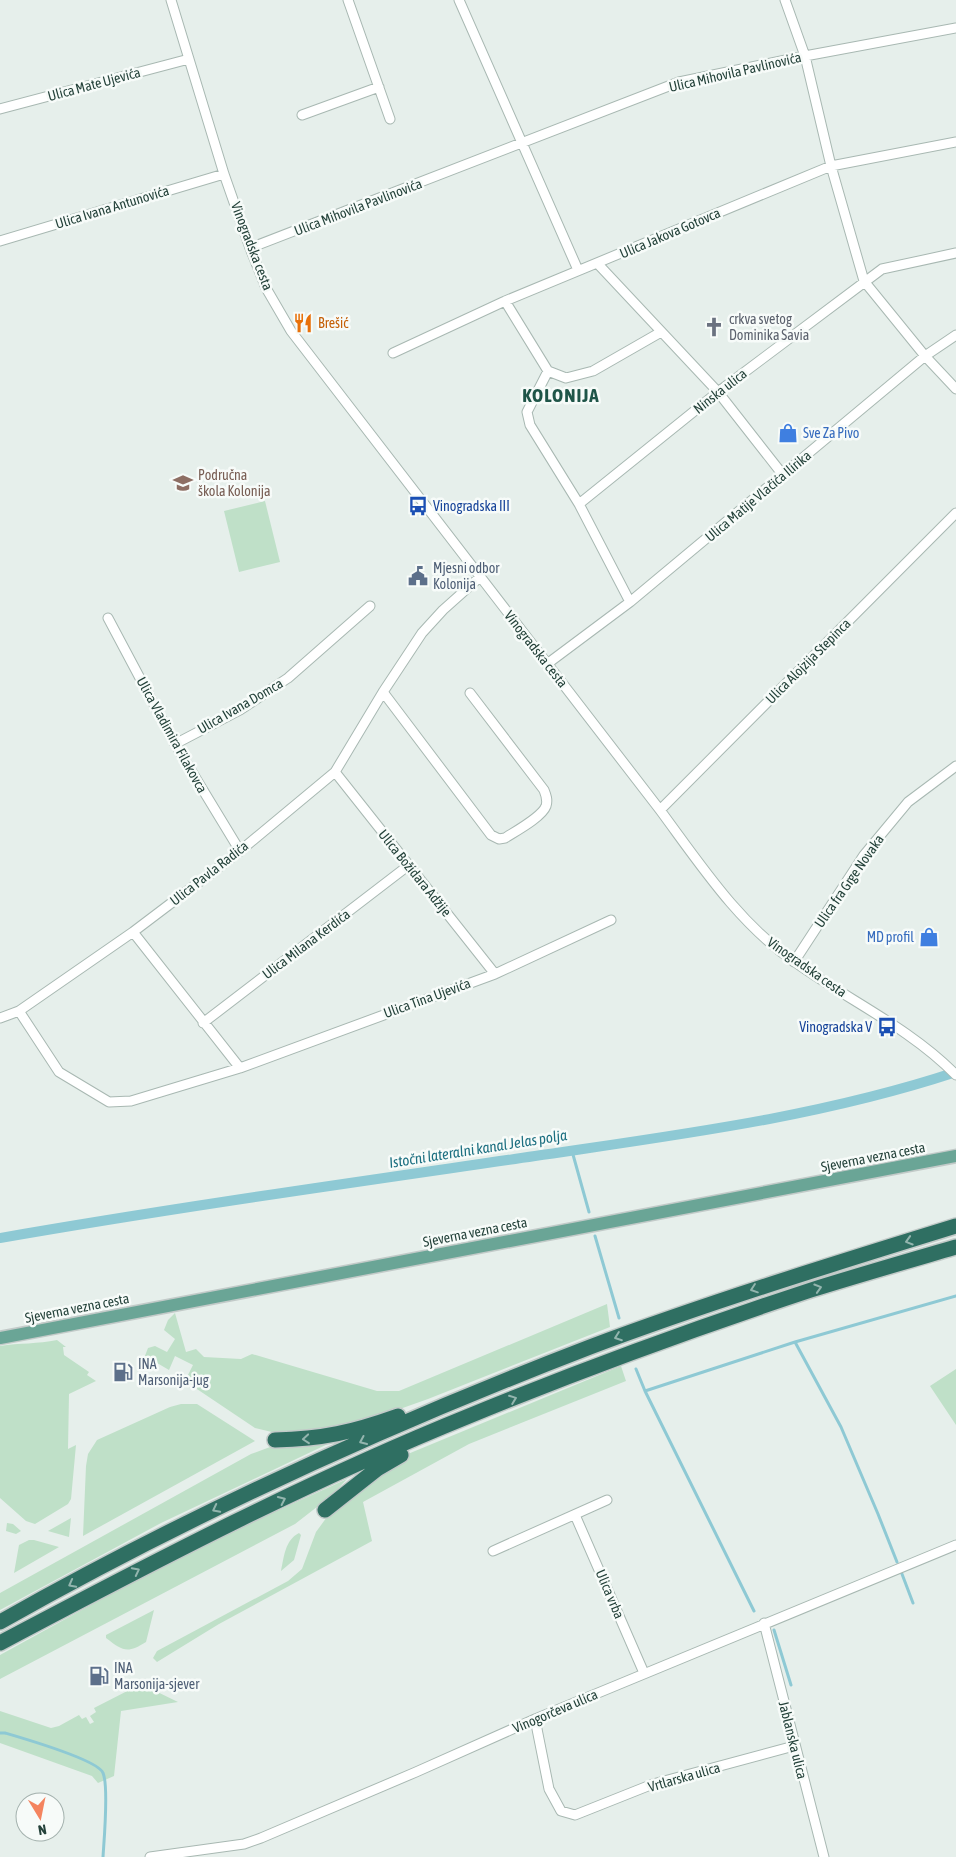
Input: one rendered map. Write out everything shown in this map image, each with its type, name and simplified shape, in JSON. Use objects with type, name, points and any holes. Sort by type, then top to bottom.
[{"type":"highway","points":[[0,1622],[236,1499],[319,1460],[489,1388],[664,1320],[798,1275],[956,1226]]},
{"type":"highway","points":[[0,1643],[136,1571],[256,1512],[468,1416],[682,1334],[812,1290],[956,1247]]},
{"type":"highway","points":[[276,1440],[306,1439],[350,1432],[463,1389],[474,1387],[489,1388]]},
{"type":"highway","points":[[325,1510],[390,1460],[448,1433],[468,1416]]},
{"type":"main road","name":"Sjeverna vezna cesta","points":[[0,1338],[956,1156]]},
{"type":"street","name":"Vinogradska cesta","points":[[171,0],[224,174],[250,248],[266,288],[292,331],[660,810],[708,876],[738,910],[765,939],[794,962],[900,1029],[941,1060],[956,1075]]},
{"type":"street","points":[[459,0],[578,270]]},
{"type":"street","points":[[785,0],[805,56],[831,166],[864,281],[925,356],[956,390]]},
{"type":"street","points":[[351,1],[390,119]]},
{"type":"street","name":"Ulica Mihovila Pavlinovića","points":[[250,248],[679,82],[956,28]]},
{"type":"street","name":"Ulica Mate Ujevića","points":[[0,109],[189,59]]},
{"type":"street","points":[[302,115],[379,87]]},
{"type":"street","name":"Ulica Jakova Gotovca","points":[[393,353],[505,301],[831,166],[956,142]]},
{"type":"street","name":"Ulica Ivana Antunovića","points":[[0,241],[224,174]]},
{"type":"street","name":"Ninska ulica","points":[[579,504],[718,392],[882,269],[956,253]]},
{"type":"street","points":[[597,263],[718,392],[783,475]]},
{"type":"street","points":[[505,301],[548,371],[566,378],[593,370],[661,332]]},
{"type":"street","name":"Ulica Matije Vlačića Ilirika","points":[[547,664],[630,602],[925,356],[956,335]]},
{"type":"street","points":[[548,371],[527,412],[530,425],[579,504],[630,602]]},
{"type":"street","name":"Ulica Alojzija Stepinca","points":[[660,810],[956,513]]},
{"type":"street","name":"Ulica Pavla Radića","points":[[0,1018],[19,1011],[133,932],[240,851],[334,772],[422,633],[442,610],[480,577]]},
{"type":"street","name":"Ulica Ivana Domca","points":[[174,744],[240,710],[288,678],[370,606]]},
{"type":"street","name":"Ulica Vladimira Filakovca","points":[[108,618],[174,744],[240,851]]},
{"type":"street","points":[[383,692],[491,835],[499,839],[505,838],[542,813],[547,799],[544,790],[470,693]]},
{"type":"street","name":"Ulica fra Grge Novaka","points":[[794,962],[864,855],[908,802],[956,766]]},
{"type":"street","name":"Ulica Božidara Adžije","points":[[334,772],[495,974]]},
{"type":"street","name":"Ulica Milana Kerdića","points":[[203,1023],[409,866]]},
{"type":"street","name":"Ulica Tina Ujevića","points":[[19,1011],[59,1072],[109,1102],[131,1101],[240,1068],[495,974],[611,920]]},
{"type":"street","points":[[133,932],[240,1068]]},
{"type":"street","points":[[493,1551],[607,1500]]},
{"type":"street","name":"Ulica vrba","points":[[575,1515],[644,1673]]},
{"type":"street","name":"Vinogorčeva ulica","points":[[150,1857],[244,1844],[261,1838],[644,1673],[956,1545]]},
{"type":"street","name":"Jablanska ulica","points":[[764,1624],[824,1857]]},
{"type":"street","name":"Vrtlarska ulica","points":[[535,1719],[549,1789],[561,1810],[575,1815],[653,1784],[794,1746]]},
{"type":"green space","points":[[265,501],[280,562],[239,572],[224,511]]},
{"type":"green space","points":[[607,1304],[610,1327],[428,1399],[366,1421],[330,1430],[276,1433],[255,1428],[185,1381],[193,1365],[175,1356],[169,1370],[152,1360],[150,1364],[143,1361],[148,1348],[155,1346],[167,1352],[175,1339],[164,1330],[168,1320],[175,1313],[186,1352],[196,1349],[204,1357],[241,1359],[252,1354],[377,1391],[399,1391]]},
{"type":"green space","points":[[57,1340],[66,1347],[63,1347],[64,1355],[89,1372],[87,1375],[96,1381],[69,1394],[68,1449],[76,1445],[71,1499],[68,1504],[35,1524],[26,1521],[0,1498],[0,1346]]},
{"type":"green space","points":[[621,1366],[626,1381],[469,1444],[363,1502],[372,1541],[219,1624],[157,1662],[153,1658],[157,1651],[288,1581],[302,1569],[316,1532],[332,1510],[403,1456]]},
{"type":"green space","points":[[956,1369],[956,1425],[930,1386]]},
{"type":"green space","points":[[181,1404],[197,1404],[255,1441],[83,1536],[86,1466],[88,1454],[97,1440],[170,1407]]},
{"type":"green space","points":[[332,1442],[161,1523],[0,1610],[0,1593],[251,1454],[270,1447]]},
{"type":"green space","points":[[347,1479],[331,1496],[295,1524],[0,1679],[0,1655],[129,1584],[250,1523]]},
{"type":"green space","points":[[71,1518],[69,1537],[48,1531]]},
{"type":"green space","points":[[7,1523],[13,1524],[21,1531],[16,1534],[6,1531]]},
{"type":"green space","points":[[299,1533],[301,1535],[294,1560],[281,1571],[288,1544]]},
{"type":"green space","points":[[29,1540],[59,1547],[14,1573],[19,1545]]},
{"type":"green space","points":[[154,1610],[146,1642],[140,1646],[125,1649],[106,1638],[106,1635]]},
{"type":"green space","points":[[141,1684],[178,1702],[121,1711],[114,1776],[98,1783],[92,1776],[0,1743],[0,1711],[51,1728],[59,1726],[79,1715],[82,1719],[86,1717],[90,1724],[94,1722],[90,1716],[96,1712],[94,1708]]},
{"type":"waterway","name":"Istočni lateralni kanal Jelas polja","points":[[0,1238],[201,1205],[748,1123],[853,1101],[905,1088],[956,1072]]},
{"type":"waterway","points":[[572,1151],[589,1212]]},
{"type":"waterway","points":[[595,1236],[619,1318]]},
{"type":"waterway","points":[[645,1391],[795,1342],[956,1296]]},
{"type":"waterway","points":[[795,1342],[841,1427],[897,1562]]},
{"type":"waterway","points":[[636,1369],[645,1391],[754,1611]]},
{"type":"waterway","points":[[902,1574],[913,1603]]},
{"type":"waterway","points":[[774,1630],[791,1685]]},
{"type":"waterway","points":[[0,1733],[74,1756],[88,1762],[103,1773],[106,1789],[103,1857]]},
{"type":"place","name":"Brešić","points":[[303,323]]},
{"type":"place","name":"crkva svetog Dominika Savia","points":[[714,327]]},
{"type":"place","name":"Sve Za Pivo","points":[[788,433]]},
{"type":"place","name":"Područna škola Kolonija","points":[[183,483]]},
{"type":"place","name":"Vinogradska III","points":[[418,506]]},
{"type":"place","name":"Mjesni odbor Kolonija","points":[[418,576]]},
{"type":"place","name":"MD profil","points":[[929,937]]},
{"type":"place","name":"Vinogradska V","points":[[887,1027]]},
{"type":"place","name":"INA Marsonija-jug","points":[[123,1372]]},
{"type":"place","name":"INA Marsonija-sjever","points":[[99,1676]]},
{"type":"district","name":"KOLONIJA","points":[[561,395]]}]
